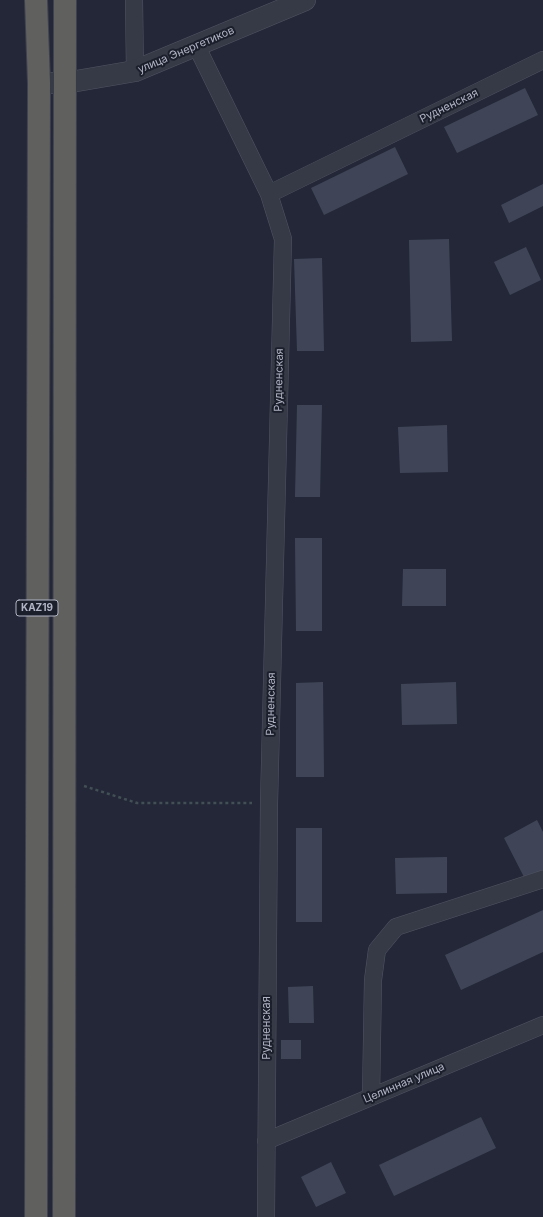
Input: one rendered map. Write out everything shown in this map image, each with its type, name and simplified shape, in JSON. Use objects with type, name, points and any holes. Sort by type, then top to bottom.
[{"type":"highway","name":"KAZ19","points":[[36,0],[39,83],[36,1217]]},
{"type":"highway","name":"KAZ19","points":[[64,1217],[65,0]]},
{"type":"street","points":[[134,0],[135,71]]},
{"type":"street","name":"улица Энергетиков","points":[[39,83],[65,83],[135,71],[305,0]]},
{"type":"street","name":"Рудненская","points":[[196,45],[269,194],[283,239],[269,802],[266,1217]]},
{"type":"street","name":"Рудненская","points":[[269,194],[543,60]]},
{"type":"street","points":[[371,1097],[373,980],[377,950],[386,938],[396,927],[543,879]]},
{"type":"street","name":"Целинная улица","points":[[266,1141],[543,1025]]},
{"type":"path","points":[[64,780],[137,803],[269,802]]},
{"type":"building","points":[[525,88],[538,115],[457,153],[444,127]]},
{"type":"building","points":[[395,147],[408,174],[324,215],[311,188]]},
{"type":"building","points":[[543,184],[543,206],[509,223],[501,205]]},
{"type":"building","points":[[449,239],[452,341],[411,342],[409,240]]},
{"type":"building","points":[[526,247],[541,280],[510,295],[494,262]]},
{"type":"building","points":[[322,258],[324,351],[297,351],[294,259]]},
{"type":"building","points":[[297,405],[322,405],[320,497],[295,497]]},
{"type":"building","points":[[447,425],[448,472],[400,473],[398,427]]},
{"type":"building","points":[[295,538],[322,538],[322,631],[296,631]]},
{"type":"building","points":[[403,569],[446,569],[446,606],[402,606]]},
{"type":"building","points":[[323,682],[324,777],[296,777],[296,683]]},
{"type":"building","points":[[456,682],[457,724],[402,725],[401,684]]},
{"type":"building","points":[[537,820],[543,832],[543,870],[525,879],[504,838]]},
{"type":"building","points":[[296,828],[322,828],[322,922],[296,922]]},
{"type":"building","points":[[447,857],[447,893],[396,894],[395,858]]},
{"type":"building","points":[[543,910],[543,952],[461,990],[445,955]]},
{"type":"building","points":[[313,986],[314,1023],[289,1023],[288,987]]},
{"type":"building","points":[[281,1040],[301,1040],[301,1059],[281,1059]]},
{"type":"building","points":[[481,1117],[496,1148],[394,1196],[379,1165]]},
{"type":"building","points":[[331,1162],[346,1193],[316,1207],[301,1177]]}]
